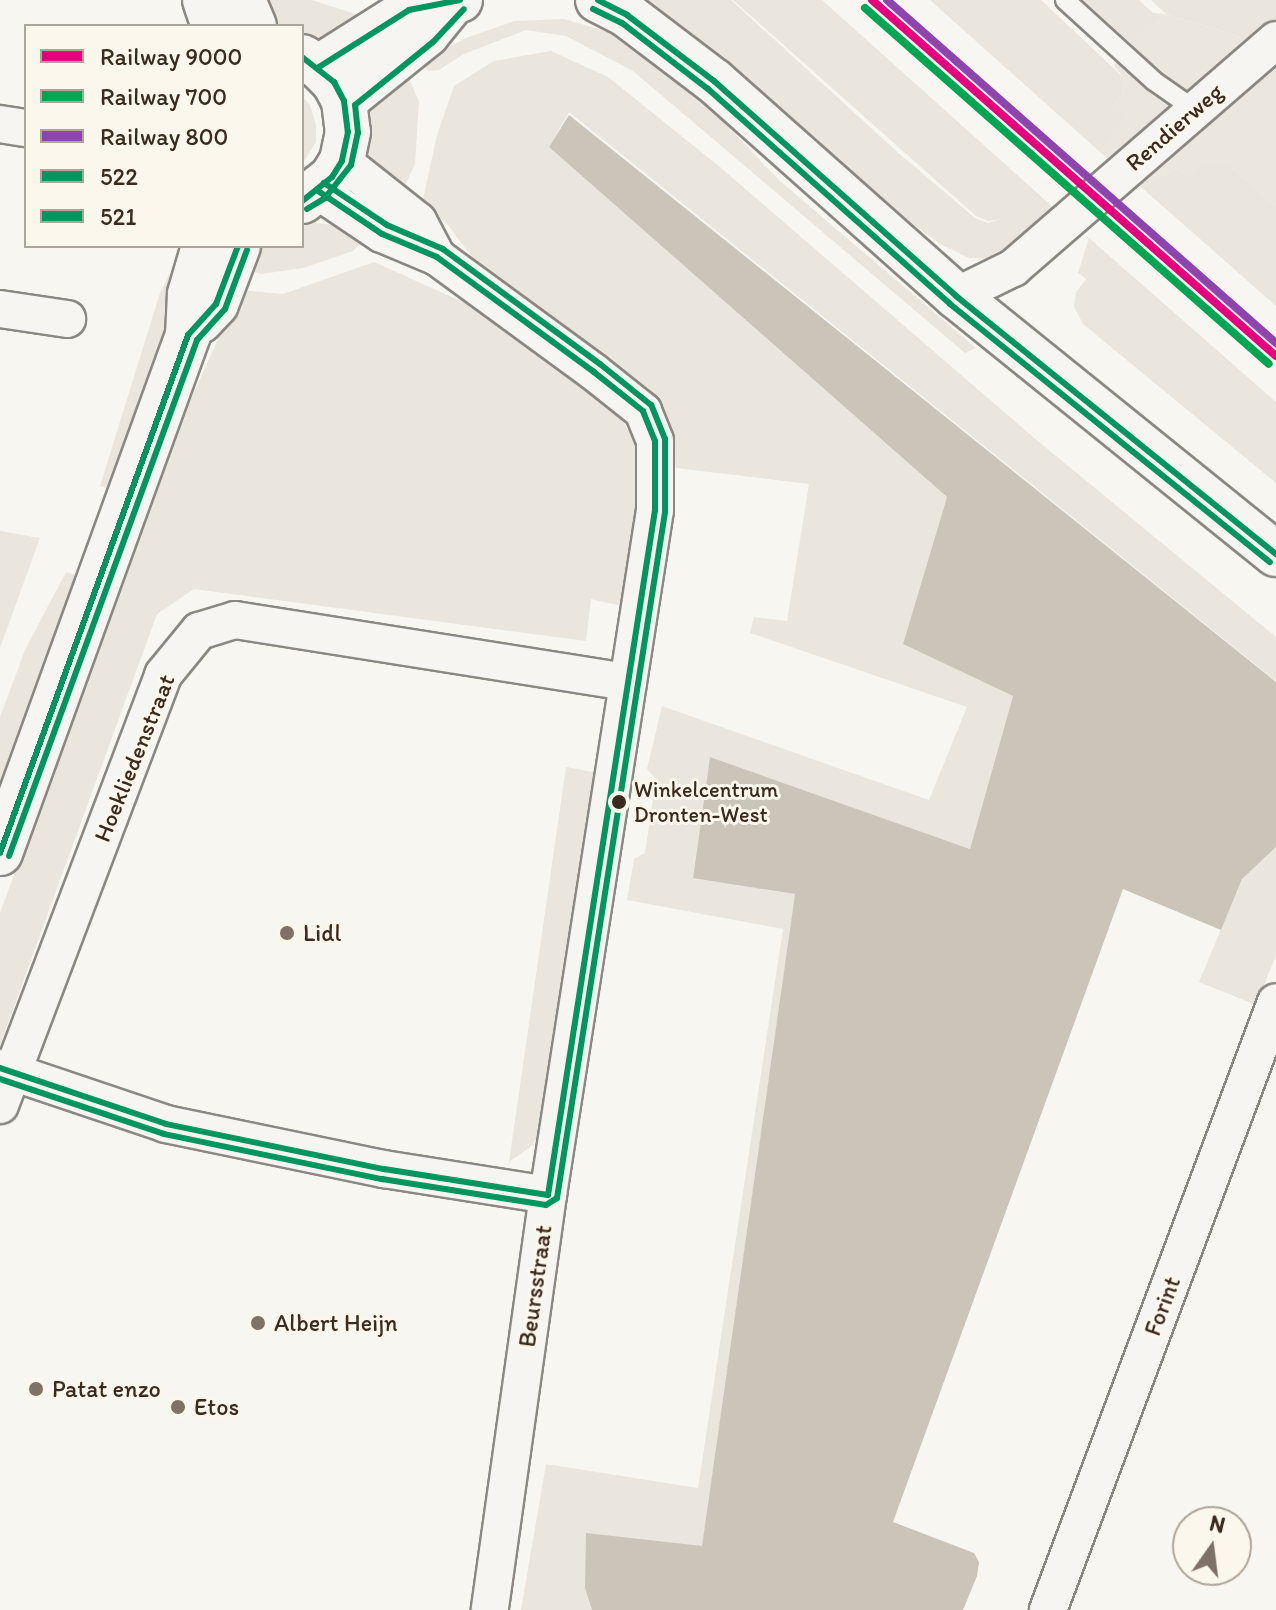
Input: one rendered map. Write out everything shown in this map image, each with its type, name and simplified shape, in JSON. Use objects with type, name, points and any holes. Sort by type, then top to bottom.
[{"type":"street","points":[[205,0],[213,24]]},
{"type":"street","points":[[243,0],[253,24]]},
{"type":"street","points":[[598,0],[627,15],[714,81],[956,296],[1276,554]]},
{"type":"street","points":[[321,184],[348,132],[322,75],[427,34],[456,1]]},
{"type":"street","name":"Rendierweg","points":[[956,296],[1013,268],[1276,40]]},
{"type":"street","points":[[0,124],[24,128]]},
{"type":"street","name":"Beursstraat","points":[[321,184],[382,234],[437,257],[643,411],[655,441],[655,510],[548,1195],[490,1610]]},
{"type":"street","points":[[0,853],[188,335],[190,294],[203,248]]},
{"type":"street","points":[[188,335],[216,304],[237,248]]},
{"type":"street","points":[[0,309],[67,319]]},
{"type":"street","name":"Hoekliedenstraat","points":[[4,1082],[163,675],[199,631],[235,620],[628,682]]},
{"type":"street","name":"Forint","points":[[1048,1610],[1276,1002]]},
{"type":"street","points":[[4,1082],[166,1124],[384,1169],[548,1195]]},
{"type":"lane","points":[[1065,0],[1154,81],[1194,109]]},
{"type":"shaded area","points":[[258,0],[312,0],[358,15],[374,28],[353,40],[304,42],[304,24],[275,24]]},
{"type":"shaded area","points":[[641,0],[731,0],[895,150],[975,218],[988,223],[1001,219],[988,221],[976,216],[733,0],[822,0],[1064,217],[1001,259],[969,258],[940,244],[846,175]]},
{"type":"shaded area","points":[[930,0],[1041,0],[1124,78],[1122,94],[1112,108],[1124,116],[1100,152]]},
{"type":"shaded area","points":[[1083,0],[1139,0],[1153,13],[1166,14],[1134,46]]},
{"type":"shaded area","points":[[1151,0],[1276,0],[1276,30],[1261,43],[1166,14]]},
{"type":"shaded area","points":[[1166,14],[1261,43],[1276,30],[1276,206],[1232,168],[1190,177],[1179,168],[1141,187],[1100,152],[1123,116],[1112,108],[1122,94],[1124,78],[1114,65]]},
{"type":"shaded area","points":[[564,19],[605,31],[659,61],[685,82],[780,181],[976,348],[965,353],[633,71],[566,36],[526,30],[464,54],[439,70],[429,71],[420,63],[466,38],[514,21]]},
{"type":"shaded area","points":[[551,51],[608,77],[720,167],[1033,437],[1276,637],[1276,681],[569,112],[549,147],[947,497],[903,644],[1013,696],[970,849],[710,757],[693,877],[795,894],[702,1547],[585,1588],[592,1610],[521,1610],[546,1464],[698,1488],[783,929],[627,900],[634,859],[645,853],[656,779],[647,769],[662,706],[929,800],[967,707],[750,633],[754,617],[787,621],[809,484],[676,468],[669,429],[475,261],[447,224],[422,204],[437,135],[454,86],[494,61]]},
{"type":"shaded area","points":[[407,74],[419,102],[415,164],[400,196],[366,159],[363,128],[373,102]]},
{"type":"shaded area","points":[[304,98],[310,105],[316,125],[316,142],[304,162]]},
{"type":"shaded area","points":[[569,115],[1276,682],[1276,847],[1242,879],[1221,930],[1123,889],[893,1522],[974,1553],[979,1562],[977,1576],[963,1610],[592,1610],[585,1588],[586,1533],[702,1546],[795,894],[693,878],[710,757],[970,849],[1013,696],[903,644],[947,497],[549,147]]},
{"type":"shaded area","points":[[1218,163],[1232,168],[1276,206],[1276,306],[1141,187],[1179,168],[1190,177],[1203,164]]},
{"type":"shaded area","points":[[304,221],[340,226],[365,239],[353,251],[303,268],[261,274],[251,271],[262,248],[304,248]]},
{"type":"shaded area","points":[[1089,238],[1276,402],[1276,483],[1083,324],[1074,307],[1076,292],[1086,279],[1078,273]]},
{"type":"shaded area","points":[[374,262],[472,306],[617,413],[640,448],[642,488],[626,607],[591,599],[586,641],[194,589],[157,614],[0,1045],[0,913],[174,437],[240,290],[283,294]]},
{"type":"shaded area","points":[[172,269],[184,270],[155,386],[116,491],[100,486],[160,293]]},
{"type":"shaded area","points":[[0,531],[40,538],[0,648]]},
{"type":"shaded area","points":[[66,572],[84,578],[0,812],[0,717],[25,650]]},
{"type":"shaded area","points":[[566,767],[599,773],[553,1106],[533,1145],[509,1162]]},
{"type":"shaded area","points":[[1276,847],[1276,955],[1256,1005],[1199,982],[1242,879]]},
{"type":"rail line","name":"9000","points":[[872,0],[1276,356]]},
{"type":"rail line","name":"800","points":[[887,0],[1276,343]]},
{"type":"rail line","name":"700","points":[[865,8],[1269,364]]},
{"type":"transit line","name":"522","points":[[319,67],[409,10],[460,0]]},
{"type":"transit line","name":"522","points":[[598,0],[627,15],[714,81],[956,296],[1276,554]]},
{"type":"transit line","name":"521","points":[[307,209],[325,198],[351,165],[358,133],[355,105],[433,42],[464,9]]},
{"type":"transit line","name":"521","points":[[593,9],[622,23],[708,89],[950,304],[1270,562]]},
{"type":"transit line","name":"522","points":[[304,59],[334,82],[344,101],[348,132],[342,161],[332,177],[304,199]]},
{"type":"transit line","name":"521","points":[[0,1079],[164,1134],[382,1179],[546,1205],[557,1198],[665,512],[665,439],[651,405],[600,364],[443,249],[387,225],[324,183]]},
{"type":"transit line","name":"522","points":[[0,1068],[166,1124],[384,1169],[548,1195],[655,510],[655,441],[643,411],[594,372],[437,257],[382,234],[318,191]]},
{"type":"transit line","name":"522","points":[[0,853],[188,335],[216,304],[237,248]]},
{"type":"transit line","name":"521","points":[[9,856],[197,340],[225,309],[247,250]]},
{"type":"place","name":"Winkelcentrum Dronten-West","points":[[619,802]]},
{"type":"place","name":"Lidl","points":[[287,933]]},
{"type":"place","name":"Albert Heijn","points":[[258,1323]]},
{"type":"place","name":"Patat enzo","points":[[36,1389]]},
{"type":"place","name":"Etos","points":[[178,1407]]}]
